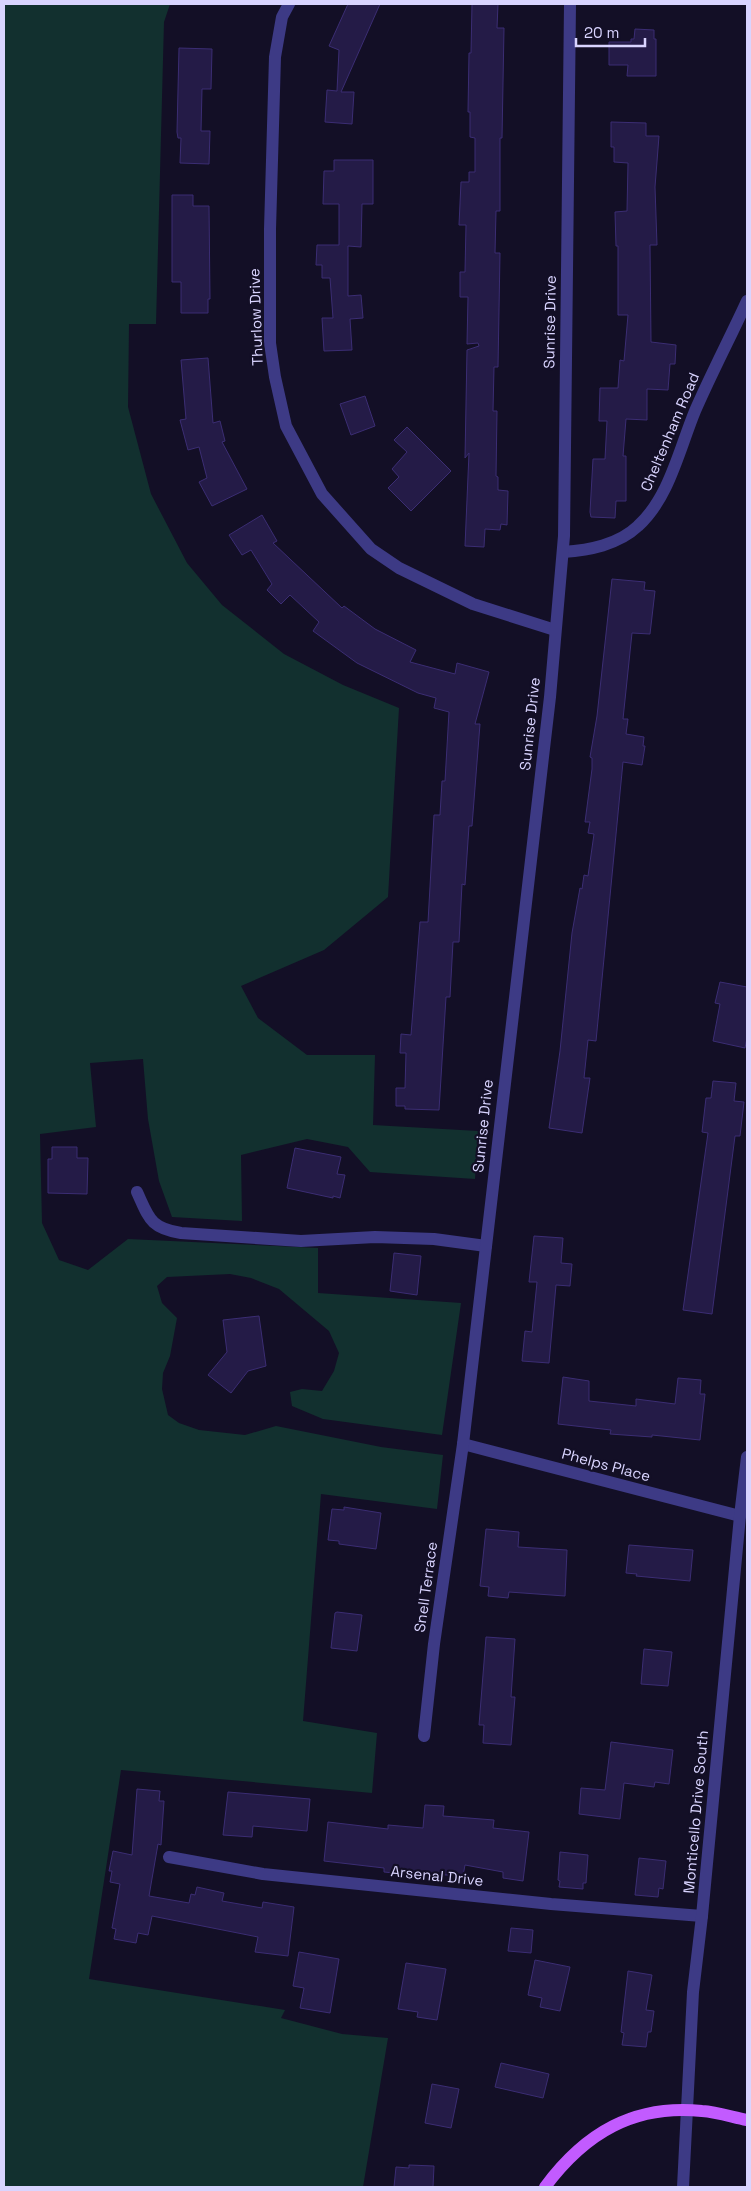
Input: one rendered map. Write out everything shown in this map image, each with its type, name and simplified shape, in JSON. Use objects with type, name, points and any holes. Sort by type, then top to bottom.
[{"type":"main road","points":[[545,2187],[593,2137],[613,2125],[653,2111],[704,2111],[747,2120]]},
{"type":"street","name":"Thurlow Drive","points":[[289,4],[282,17],[275,57],[270,229],[270,343],[275,377],[286,426],[322,494],[371,549],[399,568],[473,604],[555,630]]},
{"type":"street","name":"Sunrise Drive","points":[[464,1444],[550,697],[563,552],[570,4]]},
{"type":"street","name":"Cheltenham Road","points":[[563,552],[582,551],[616,541],[637,527],[658,503],[695,411],[747,301]]},
{"type":"street","points":[[137,1192],[154,1224],[165,1230],[181,1233],[301,1241],[434,1238],[486,1246]]},
{"type":"street","name":"Phelps Place","points":[[464,1444],[740,1516]]},
{"type":"street","name":"Snell Terrace","points":[[424,1736],[434,1644],[464,1444]]},
{"type":"street","name":"Monticello Drive South","points":[[683,2187],[694,1992],[747,1457]]},
{"type":"street","name":"Arsenal Drive","points":[[169,1857],[263,1874],[551,1904],[702,1916]]},
{"type":"green space","points":[[4,4],[170,4],[164,22],[156,324],[129,324],[128,407],[151,494],[187,563],[222,605],[284,654],[343,685],[399,708],[388,897],[324,950],[241,986],[258,1018],[307,1055],[375,1055],[373,1125],[478,1131],[475,1179],[370,1172],[348,1147],[307,1139],[241,1155],[242,1221],[172,1217],[159,1181],[148,1119],[143,1059],[90,1063],[96,1127],[40,1134],[42,1223],[59,1260],[88,1270],[128,1239],[318,1248],[318,1293],[461,1303],[442,1435],[323,1419],[292,1406],[290,1392],[302,1389],[322,1391],[334,1371],[339,1353],[329,1331],[279,1289],[251,1278],[230,1274],[167,1277],[157,1286],[162,1303],[177,1318],[170,1356],[163,1373],[162,1389],[168,1415],[179,1423],[199,1430],[245,1435],[276,1426],[381,1447],[443,1455],[437,1509],[321,1494],[303,1721],[377,1733],[372,1793],[121,1770],[89,1979],[285,2010],[281,2018],[342,2034],[388,2038],[363,2187],[4,2187]]},
{"type":"building","points":[[348,4],[380,4],[341,92],[354,92],[352,124],[325,122],[327,90],[337,91],[339,50],[329,46]]},
{"type":"building","points":[[472,4],[498,4],[497,28],[504,28],[502,138],[500,138],[500,211],[496,211],[495,253],[500,253],[498,367],[494,367],[493,411],[497,411],[496,476],[498,477],[498,490],[508,491],[507,525],[501,524],[500,530],[485,529],[484,547],[465,546],[469,453],[465,458],[467,350],[479,346],[478,343],[467,344],[468,297],[460,297],[460,272],[465,272],[466,225],[459,225],[461,182],[469,182],[469,172],[475,172],[475,138],[470,137],[470,112],[468,112]]},
{"type":"building","points":[[635,29],[654,30],[654,39],[656,39],[656,76],[627,76],[628,65],[609,65],[609,42],[631,42],[631,39],[634,39]]},
{"type":"building","points":[[179,48],[212,49],[211,89],[202,89],[201,131],[210,131],[209,164],[180,163],[181,138],[178,138],[177,132]]},
{"type":"building","points":[[611,122],[646,123],[646,136],[659,136],[655,187],[657,245],[650,245],[651,342],[676,345],[675,364],[670,364],[668,390],[647,389],[647,420],[626,419],[623,456],[626,456],[626,501],[616,501],[615,518],[591,517],[590,512],[593,459],[605,459],[607,421],[599,421],[600,388],[618,388],[620,360],[624,361],[628,315],[618,315],[618,246],[616,246],[615,212],[627,211],[628,163],[614,162],[614,147],[611,147]]},
{"type":"building","points":[[334,160],[373,160],[373,204],[362,204],[361,247],[348,246],[348,296],[361,295],[363,318],[350,319],[352,350],[324,351],[322,318],[333,318],[330,278],[322,278],[322,265],[316,265],[317,245],[339,245],[339,204],[323,204],[324,171],[334,171]]},
{"type":"building","points":[[172,195],[193,195],[193,206],[209,206],[210,299],[208,299],[208,313],[181,313],[181,282],[172,282]]},
{"type":"building","points":[[208,358],[213,423],[220,421],[225,441],[222,442],[247,489],[212,506],[199,482],[207,478],[199,447],[188,450],[180,420],[186,419],[181,360]]},
{"type":"building","points":[[365,396],[375,426],[351,435],[340,404]]},
{"type":"building","points":[[407,427],[451,471],[411,511],[388,488],[399,477],[392,469],[407,452],[394,440]]},
{"type":"building","points":[[262,515],[277,541],[273,543],[342,608],[344,606],[375,629],[416,650],[410,662],[455,674],[457,663],[489,672],[475,724],[480,724],[472,826],[469,826],[465,885],[462,884],[459,942],[453,942],[450,997],[446,997],[439,1110],[405,1109],[405,1106],[396,1106],[396,1088],[405,1088],[406,1053],[400,1053],[401,1034],[411,1035],[420,922],[428,922],[434,815],[440,815],[442,781],[445,781],[449,712],[434,708],[436,698],[418,693],[357,663],[313,631],[319,622],[290,595],[281,604],[267,590],[272,584],[251,550],[242,555],[229,535]]},
{"type":"building","points":[[612,579],[645,582],[644,590],[655,591],[650,634],[632,633],[623,719],[628,719],[626,734],[644,737],[643,746],[645,746],[642,765],[623,762],[596,1041],[588,1040],[584,1078],[590,1078],[582,1133],[549,1128],[560,1051],[572,933],[580,888],[582,889],[584,875],[588,876],[594,834],[588,833],[590,822],[585,822],[592,769],[592,758],[590,757],[597,716]]},
{"type":"building","points":[[720,982],[747,987],[747,1038],[745,1048],[713,1041],[720,1004],[715,1003]]},
{"type":"building","points":[[713,1081],[736,1083],[734,1101],[744,1102],[740,1136],[735,1136],[712,1314],[683,1310],[708,1133],[702,1132],[706,1098],[711,1098]]},
{"type":"building","points":[[52,1147],[77,1147],[77,1158],[88,1158],[87,1194],[48,1193],[48,1159],[52,1159]]},
{"type":"building","points":[[295,1148],[341,1157],[337,1174],[345,1175],[340,1198],[287,1188]]},
{"type":"building","points":[[534,1236],[563,1238],[561,1263],[572,1264],[570,1286],[556,1285],[549,1363],[522,1361],[525,1331],[532,1332],[537,1282],[529,1282]]},
{"type":"building","points":[[394,1253],[421,1256],[417,1295],[390,1291]]},
{"type":"building","points":[[259,1316],[266,1366],[248,1371],[231,1393],[208,1375],[227,1352],[223,1320]]},
{"type":"building","points":[[563,1377],[589,1381],[589,1401],[636,1406],[636,1399],[675,1404],[678,1378],[701,1380],[700,1394],[705,1394],[700,1440],[652,1435],[652,1437],[610,1434],[611,1430],[558,1424]]},
{"type":"building","points":[[344,1507],[381,1513],[376,1549],[339,1544],[339,1541],[328,1540],[332,1509],[344,1510]]},
{"type":"building","points":[[486,1529],[519,1532],[518,1547],[567,1550],[565,1596],[509,1592],[508,1598],[488,1596],[489,1587],[480,1586]]},
{"type":"building","points":[[629,1545],[693,1550],[690,1581],[636,1576],[637,1574],[626,1573]]},
{"type":"building","points":[[335,1613],[362,1615],[357,1651],[331,1648]]},
{"type":"building","points":[[486,1637],[515,1639],[511,1697],[515,1697],[511,1745],[483,1743],[484,1725],[479,1725]]},
{"type":"building","points":[[644,1649],[672,1652],[668,1686],[641,1684]]},
{"type":"building","points":[[611,1742],[673,1750],[669,1784],[655,1782],[654,1787],[624,1783],[620,1819],[579,1814],[581,1788],[605,1790]]},
{"type":"building","points":[[137,1789],[160,1791],[159,1801],[164,1801],[161,1845],[158,1844],[149,1896],[189,1903],[191,1894],[195,1895],[197,1887],[224,1893],[222,1901],[262,1908],[263,1902],[294,1907],[288,1956],[255,1952],[258,1937],[152,1916],[148,1935],[138,1933],[136,1943],[114,1939],[116,1929],[112,1928],[120,1884],[110,1882],[112,1871],[109,1871],[113,1851],[132,1855]]},
{"type":"building","points":[[228,1792],[310,1799],[307,1831],[253,1826],[252,1837],[223,1835]]},
{"type":"building","points":[[425,1805],[444,1806],[443,1816],[494,1820],[493,1828],[529,1832],[523,1881],[503,1878],[503,1872],[465,1865],[463,1876],[414,1873],[414,1875],[384,1872],[384,1868],[324,1861],[328,1822],[388,1829],[388,1825],[423,1828]]},
{"type":"building","points":[[560,1852],[588,1855],[586,1883],[583,1883],[583,1889],[559,1887]]},
{"type":"building","points":[[639,1858],[666,1861],[663,1889],[659,1888],[658,1897],[635,1895]]},
{"type":"building","points":[[511,1928],[533,1930],[531,1953],[508,1951]]},
{"type":"building","points":[[299,1952],[339,1959],[330,2013],[300,2008],[304,1988],[293,1986]]},
{"type":"building","points":[[535,1960],[570,1967],[560,2011],[540,2007],[542,1998],[528,1995]]},
{"type":"building","points":[[406,1963],[446,1969],[437,2020],[417,2017],[418,2012],[398,2009]]},
{"type":"building","points":[[628,1971],[652,1975],[646,2010],[654,2011],[651,2032],[648,2032],[646,2047],[622,2045],[624,2033],[621,2032]]},
{"type":"building","points":[[501,2063],[549,2074],[543,2098],[495,2087]]},
{"type":"building","points":[[432,2084],[459,2089],[451,2128],[425,2123]]},
{"type":"building","points":[[409,2165],[434,2166],[433,2187],[394,2187],[396,2167],[409,2168]]}]
